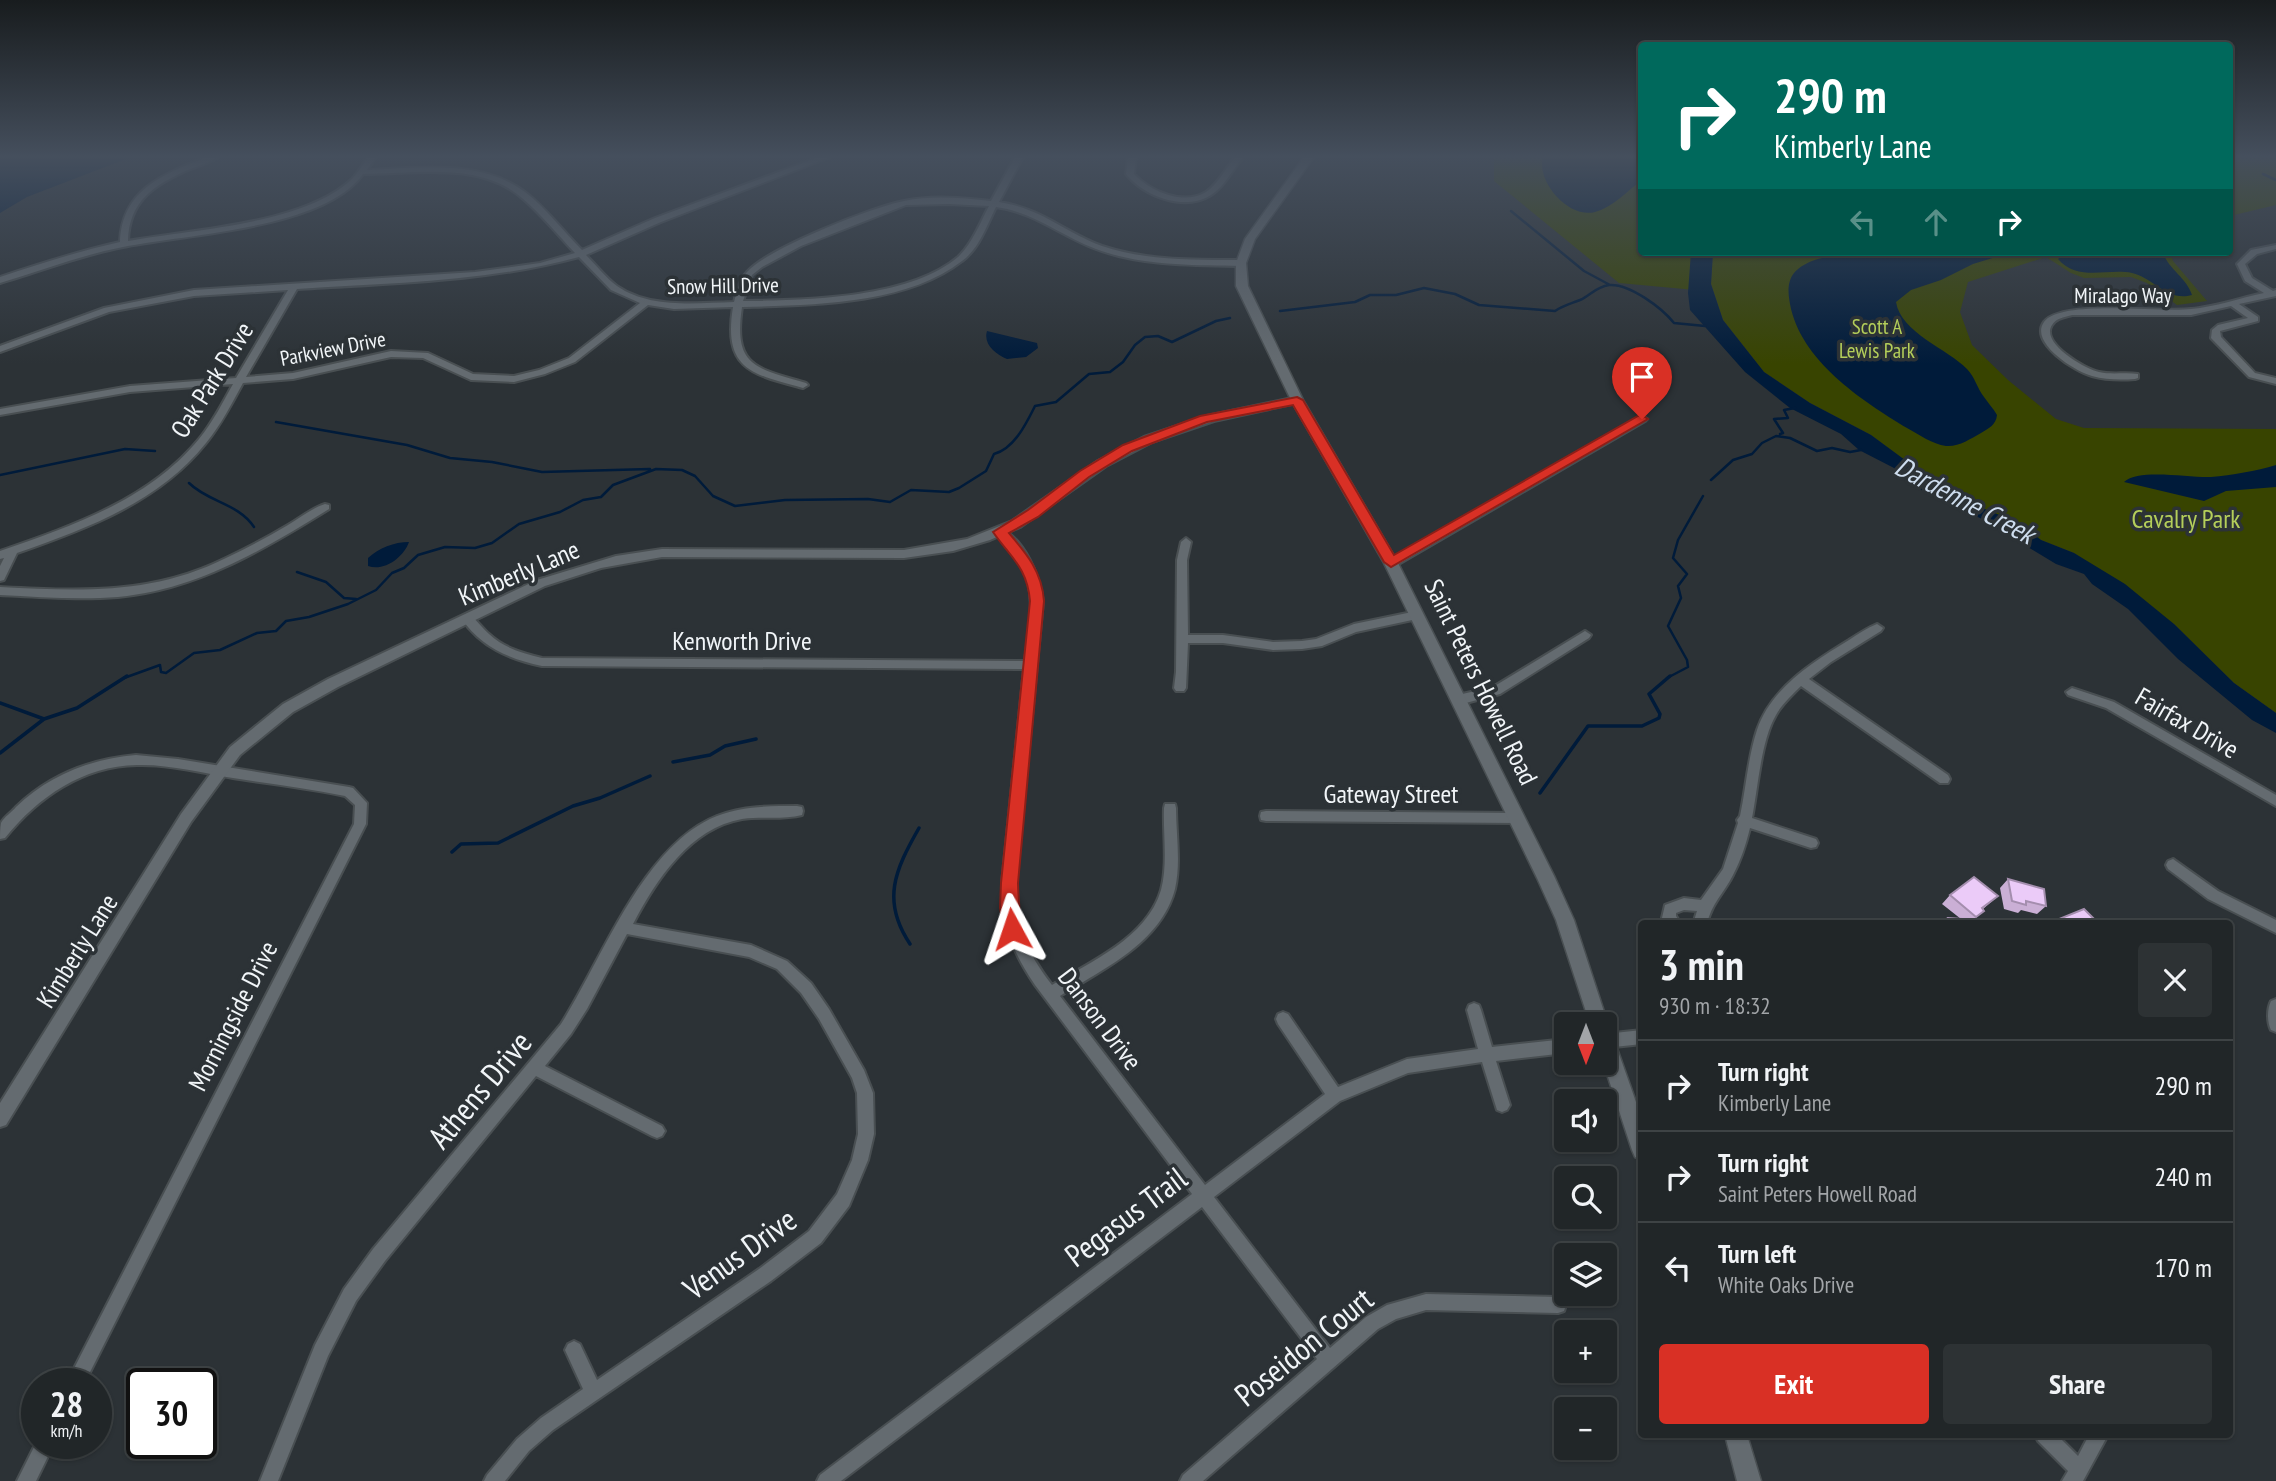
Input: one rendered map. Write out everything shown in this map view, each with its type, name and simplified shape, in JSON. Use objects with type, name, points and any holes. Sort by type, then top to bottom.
[{"type":"main road","points":[[1241,263],[1250,239],[1259,226]]},
{"type":"main road","name":"Saint Peters Howell Road","points":[[1241,263],[1242,286],[1297,400],[1391,562],[1517,818],[1560,909],[1595,1012]]},
{"type":"main road","points":[[1617,1075],[1638,1138]]},
{"type":"main road","points":[[1737,1438],[1749,1481]]},
{"type":"street","points":[[123,226],[124,244]]},
{"type":"street","points":[[0,280],[124,244],[231,226]]},
{"type":"street","name":"Snow Hill Drive","points":[[554,226],[614,288],[646,302],[690,307],[853,298],[897,290],[960,258],[971,247],[983,226]]},
{"type":"street","points":[[0,349],[84,317],[140,302],[211,290],[498,273],[581,254],[644,226]]},
{"type":"street","points":[[803,385],[761,372],[738,355],[734,336],[738,305],[748,276],[762,262],[847,226]]},
{"type":"street","points":[[1054,226],[1070,235],[1122,253],[1169,260],[1241,263]]},
{"type":"street","points":[[2274,293],[2248,279],[2241,264],[2254,252],[2276,247]]},
{"type":"street","name":"Oak Park Drive","points":[[0,555],[105,514],[135,498],[174,470],[201,443],[294,285]]},
{"type":"street","name":"Miralago Way","points":[[2135,376],[2104,377],[2070,363],[2052,348],[2045,332],[2046,324],[2053,318],[2071,312],[2179,313],[2234,304],[2251,297],[2274,293]]},
{"type":"street","name":"Parkview Drive","points":[[0,412],[107,392],[293,376],[377,356],[403,354],[425,355],[471,377],[499,380],[528,376],[572,360],[646,302]]},
{"type":"street","points":[[2234,304],[2255,319],[2221,327],[2216,330],[2216,338],[2252,375],[2276,381]]},
{"type":"street","name":"Kimberly Lane","points":[[0,1119],[186,818],[218,771],[261,728],[309,695],[560,575],[622,558],[662,554],[904,554],[943,550],[1000,532],[1033,513],[1084,474],[1128,448],[1204,419],[1297,400]]},
{"type":"street","points":[[1391,562],[1642,419]]},
{"type":"street","points":[[0,591],[97,594],[149,589],[203,574],[251,552],[325,507]]},
{"type":"street","name":"Danson Drive","points":[[1000,532],[1027,563],[1036,588],[1037,615],[1008,908],[1018,947],[1050,994],[1328,1360]]},
{"type":"street","points":[[1180,688],[1182,560],[1186,542]]},
{"type":"street","points":[[0,577],[14,550]]},
{"type":"street","points":[[1182,639],[1223,639],[1273,646],[1302,645],[1329,639],[1354,628],[1417,615]]},
{"type":"street","name":"Kenworth Drive","points":[[467,618],[493,646],[524,659],[542,662],[1031,665]]},
{"type":"street","points":[[1701,920],[1703,906],[1731,865],[1766,721],[1784,694],[1877,628]]},
{"type":"street","points":[[1458,700],[1496,691],[1586,635]]},
{"type":"street","points":[[1801,680],[1944,779]]},
{"type":"street","name":"Fairfax Drive","points":[[2072,692],[2110,705],[2276,801]]},
{"type":"street","points":[[0,834],[19,812],[45,790],[96,767],[138,760],[218,771]]},
{"type":"street","name":"Morningside Drive","points":[[83,1368],[360,824],[361,803],[349,792],[218,771]]},
{"type":"street","points":[[1050,994],[1152,924],[1168,888],[1170,808]]},
{"type":"street","name":"Athens Drive","points":[[269,1481],[321,1351],[350,1295],[379,1255],[535,1068],[579,1010],[639,900],[664,865],[688,839],[731,816],[749,812],[797,811]]},
{"type":"street","name":"Gateway Street","points":[[1265,816],[1517,818]]},
{"type":"street","points":[[1743,820],[1811,843]]},
{"type":"street","points":[[2173,865],[2213,895],[2276,927]]},
{"type":"street","points":[[1671,920],[1670,909],[1684,904],[1703,906]]},
{"type":"street","name":"Venus Drive","points":[[493,1481],[523,1446],[547,1424],[765,1275],[815,1237],[843,1200],[860,1160],[867,1116],[865,1093],[849,1056],[806,988],[782,965],[751,951],[624,928]]},
{"type":"street","points":[[2276,1006],[2276,1025]]},
{"type":"street","points":[[1474,1010],[1502,1105]]},
{"type":"street","points":[[1283,1019],[1335,1096]]},
{"type":"street","points":[[1617,1040],[1638,1037]]},
{"type":"street","name":"Pegasus Trail","points":[[825,1481],[1335,1096],[1407,1066],[1554,1047]]},
{"type":"street","points":[[535,1068],[657,1131]]},
{"type":"street","name":"Poseidon Court","points":[[1189,1481],[1373,1323],[1409,1305],[1426,1302],[1554,1305]]},
{"type":"street","points":[[574,1350],[593,1391]]},
{"type":"street","points":[[2045,1438],[2076,1476],[2097,1438]]},
{"type":"street","points":[[26,1481],[37,1459]]},
{"type":"green space","points":[[1549,226],[1638,226],[1638,256],[1705,256],[1695,290],[1619,283]]},
{"type":"green space","points":[[1713,256],[2171,256],[2207,301],[2177,305],[2147,283],[2131,277],[2084,278],[2046,257],[1968,282],[1960,312],[1972,345],[2008,380],[2056,419],[2084,428],[2276,429],[2276,713],[2234,683],[2174,624],[2074,553],[2041,540],[2019,523],[1970,503],[1924,475],[1871,435],[1810,403],[1764,372],[1723,320],[1711,284]]},
{"type":"water","name":"Dardenne Creek","points":[[1691,256],[1713,256],[1711,284],[1723,320],[1764,372],[1810,403],[1871,435],[1924,474],[1970,503],[2019,523],[2041,540],[2074,553],[2125,584],[2174,624],[2234,683],[2276,713],[2276,733],[2252,720],[2178,659],[2128,609],[2092,584],[2084,574],[2056,564],[1980,518],[1929,495],[1894,468],[1859,450],[1841,434],[1790,408],[1745,372],[1690,310],[1688,293]]},
{"type":"water","points":[[1831,256],[1999,256],[1911,290],[1896,302],[1900,313],[1916,332],[1970,372],[1997,415],[1992,426],[1960,444],[1946,446],[1936,443],[1871,405],[1835,377],[1806,343],[1790,304],[1789,284],[1792,276],[1805,264]]},
{"type":"water","points":[[2062,256],[2164,256],[2192,295],[2175,295],[2132,273],[2074,270],[2058,259]]},
{"type":"water","points":[[987,331],[1037,343],[1038,348],[1026,357],[1007,359],[991,348],[986,336]]},
{"type":"water","points":[[2276,465],[2276,487],[2226,491],[2204,501],[2124,482],[2141,475],[2219,476]]},
{"type":"water","points":[[409,542],[403,553],[393,562],[380,567],[368,566],[368,558],[377,551],[392,544]]},
{"type":"building","points":[[1974,877],[1998,896],[1982,908],[1984,911],[1976,917],[1950,895]]},
{"type":"building","points":[[2008,879],[2044,889],[2046,906],[2012,901]]},
{"type":"building","points":[[2084,909],[2095,920],[2060,920]]},
{"type":"waterway","points":[[1529,226],[1584,271],[1610,285]]},
{"type":"waterway","points":[[1280,311],[1355,302],[1370,295],[1396,295],[1424,288],[1455,294],[1479,305],[1555,311],[1610,285]]},
{"type":"waterway","points":[[1610,285],[1635,292],[1662,310],[1674,323],[1705,326]]},
{"type":"waterway","points":[[124,678],[160,665],[161,672],[166,673],[194,653],[220,650],[257,633],[276,631],[286,621],[309,617],[348,604],[376,590],[392,573],[404,568],[418,555],[445,547],[475,548],[492,543],[519,524],[560,512],[583,500],[601,497],[613,485],[656,469],[682,470],[695,476],[713,496],[735,506],[785,500],[868,499],[890,502],[911,490],[949,492],[986,471],[994,454],[1008,447],[1019,435],[1035,406],[1056,402],[1089,374],[1110,372],[1123,362],[1135,345],[1145,337],[1158,336],[1172,342],[1216,321],[1230,318]]},
{"type":"waterway","points":[[1780,434],[1783,433],[1774,419],[1788,418],[1784,410],[1795,408]]},
{"type":"waterway","points":[[276,422],[407,445],[450,458],[492,462],[542,472],[650,469]]},
{"type":"waterway","points":[[1711,480],[1733,460],[1752,454],[1762,443],[1776,436],[1790,438],[1817,451],[1832,448],[1850,452],[1861,450]]},
{"type":"waterway","points":[[0,475],[125,449],[155,451]]},
{"type":"waterway","points":[[189,483],[205,495],[240,513],[254,527]]},
{"type":"waterway","points":[[1669,677],[1688,667],[1687,660],[1668,626],[1681,598],[1678,586],[1687,574],[1673,558],[1678,540],[1703,496]]},
{"type":"waterway","points":[[297,572],[326,582],[344,598],[356,599]]},
{"type":"waterway","points":[[44,719],[77,708],[127,676]]},
{"type":"waterway","points":[[1540,793],[1588,726],[1642,726],[1659,718],[1660,714],[1649,694],[1669,677]]},
{"type":"waterway","points":[[0,703],[44,719]]},
{"type":"waterway","points":[[0,753],[44,719]]},
{"type":"waterway","points":[[673,762],[710,755],[725,746],[756,739]]},
{"type":"waterway","points":[[452,852],[461,844],[498,843],[573,806],[600,798],[650,776]]},
{"type":"waterway","points":[[910,944],[896,914],[895,886],[903,858],[919,828]]},
{"type":"route","points":[[1012,929],[1008,908],[1009,883],[1037,601],[1036,588],[1027,563],[1000,532],[1033,513],[1084,474],[1128,448],[1204,419],[1297,400],[1391,562],[1642,419]]},
{"type":"park label","name":"Scott A Lewis Park","points":[[1877,339]]},
{"type":"park label","name":"Cavalry Park","points":[[2186,519]]}]
